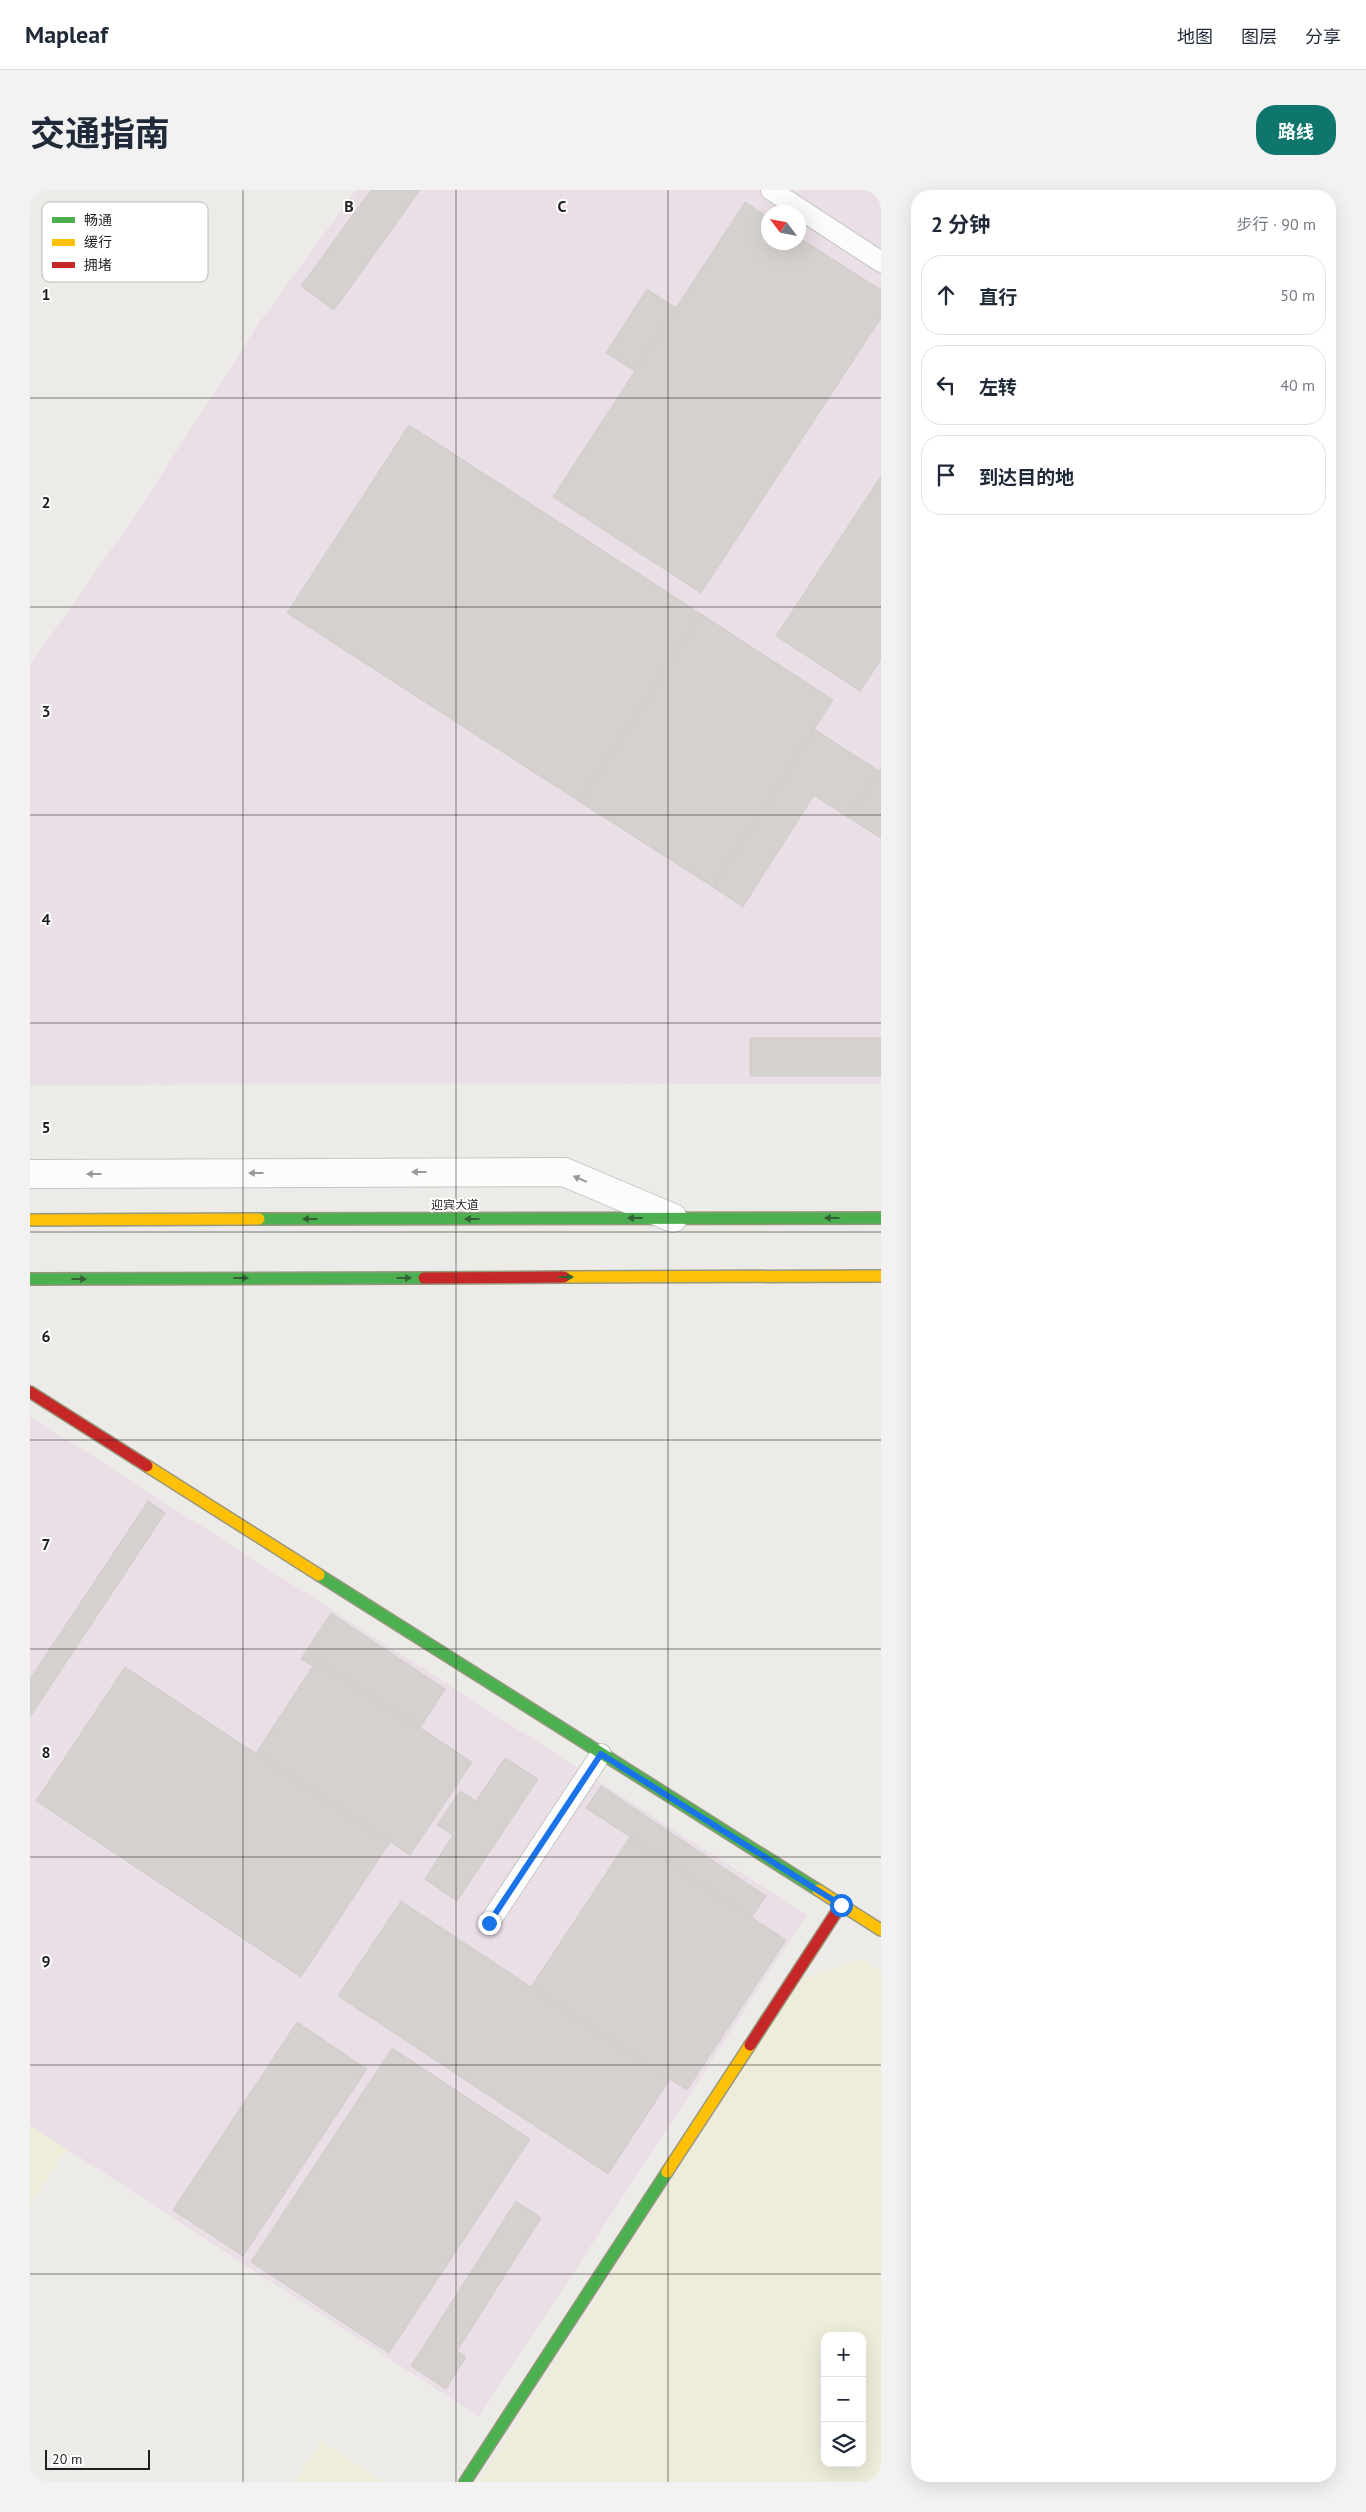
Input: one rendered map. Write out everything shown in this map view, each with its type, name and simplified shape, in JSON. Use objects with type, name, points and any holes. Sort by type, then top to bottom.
[{"type":"main road","name":"迎宾大道","points":[[30,1220],[881,1218]]},
{"type":"main road","points":[[30,1279],[881,1276]]},
{"type":"main road","points":[[30,1392],[881,1930]]},
{"type":"main road","points":[[464,2482],[841,1905]]},
{"type":"street","points":[[30,1174],[564,1172],[673,1218]]},
{"type":"lane","points":[[771,190],[881,262]]},
{"type":"lane","points":[[489,1923],[601,1754]]},
{"type":"shaded area","points":[[356,190],[881,190],[881,1084],[30,1085],[30,665],[134,517],[259,323]]},
{"type":"shaded area","points":[[30,1416],[807,1915],[479,2417],[30,2125]]},
{"type":"green space","points":[[862,1959],[881,1971],[881,2482],[479,2482],[800,1980]]},
{"type":"green space","points":[[30,2125],[67,2149],[30,2205]]},
{"type":"green space","points":[[321,2441],[385,2482],[294,2482]]},
{"type":"building","points":[[371,190],[420,190],[334,310],[301,286]]},
{"type":"building","points":[[745,202],[761,212],[761,250],[806,250],[806,242],[881,290],[881,318],[701,593],[553,497]]},
{"type":"building","points":[[647,289],[676,308],[635,371],[606,353]]},
{"type":"building","points":[[409,425],[701,614],[580,802],[287,613]]},
{"type":"building","points":[[881,476],[881,660],[860,691],[776,636]]},
{"type":"building","points":[[701,614],[833,700],[713,887],[580,802]]},
{"type":"building","points":[[814,729],[879,771],[849,818],[814,795],[743,907],[713,887]]},
{"type":"building","points":[[881,768],[881,838],[849,818]]},
{"type":"building","points":[[750,1038],[881,1038],[881,1076],[750,1076]]},
{"type":"building","points":[[148,1501],[165,1513],[30,1717],[30,1679]]},
{"type":"building","points":[[331,1613],[445,1689],[420,1728],[317,1660],[313,1666],[301,1659]]},
{"type":"building","points":[[317,1660],[472,1762],[410,1855],[256,1753]]},
{"type":"building","points":[[125,1667],[390,1842],[301,1977],[36,1801]]},
{"type":"building","points":[[505,1758],[538,1779],[457,1901],[425,1879],[453,1835],[437,1825],[460,1791],[476,1801]]},
{"type":"building","points":[[601,1786],[766,1896],[752,1917],[586,1808]]},
{"type":"building","points":[[630,1837],[786,1940],[687,2090],[531,1987]]},
{"type":"building","points":[[401,1901],[670,2079],[608,2174],[338,1996]]},
{"type":"building","points":[[297,2022],[367,2069],[243,2256],[173,2210]]},
{"type":"building","points":[[392,2048],[530,2139],[389,2353],[251,2262]]},
{"type":"building","points":[[516,2201],[541,2218],[457,2351],[466,2357],[446,2389],[411,2366]]},
{"type":"traffic: fast","points":[[259,1219],[881,1218]]},
{"type":"traffic: fast","points":[[30,1279],[424,1278]]},
{"type":"traffic: fast","points":[[319,1575],[818,1890]]},
{"type":"traffic: fast","points":[[465,2482],[667,2172]]},
{"type":"traffic: slow","points":[[30,1220],[259,1219]]},
{"type":"traffic: slow","points":[[564,1277],[881,1276]]},
{"type":"traffic: slow","points":[[147,1466],[319,1575]]},
{"type":"traffic: slow","points":[[818,1890],[881,1930]]},
{"type":"traffic: slow","points":[[667,2172],[750,2045]]},
{"type":"traffic: jam","points":[[424,1278],[564,1277]]},
{"type":"traffic: jam","points":[[30,1392],[147,1466]]},
{"type":"traffic: jam","points":[[750,2045],[841,1905]]},
{"type":"route","points":[[489,1923],[601,1754],[841,1905]]}]
